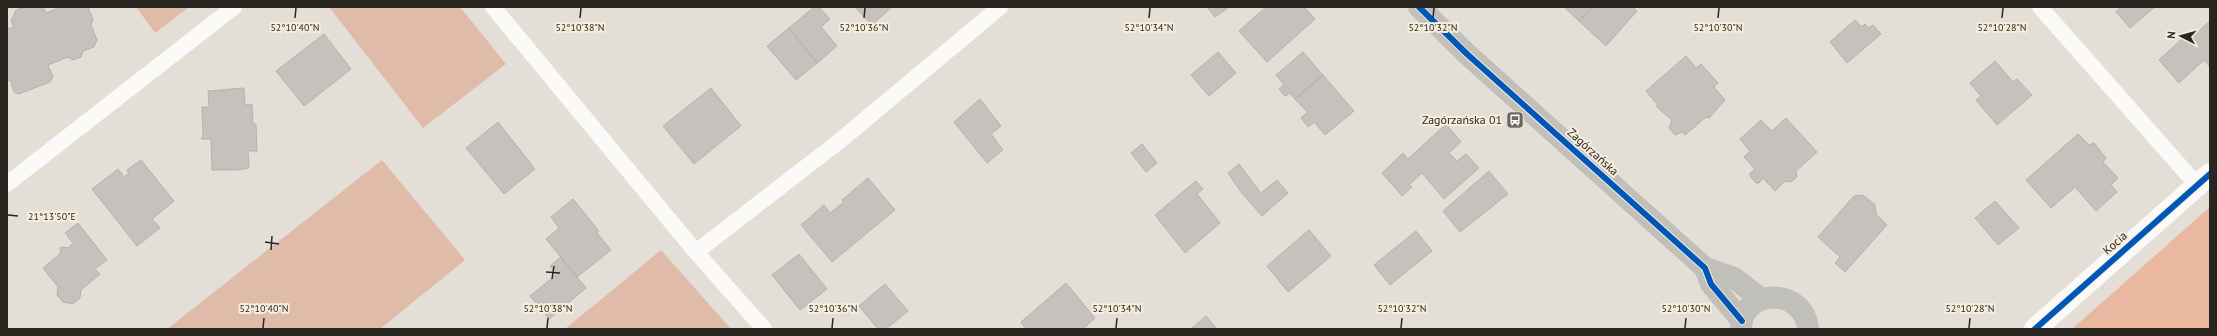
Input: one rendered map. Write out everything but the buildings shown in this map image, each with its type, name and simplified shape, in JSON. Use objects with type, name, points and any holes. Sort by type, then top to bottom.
[{"type":"street","name":"Zagórzańska","points":[[1419,7],[1467,54],[1705,268],[1734,278],[1761,299]]},
{"type":"street","name":"Kocia","points":[[2035,329],[2203,180]]},
{"type":"street","name":"Zagórzańska","points":[[1705,268],[1711,284],[1742,325]]},
{"type":"street","points":[[1742,325],[1750,308],[1761,299],[1780,297],[1791,301],[1799,307],[1806,316],[1809,328]]},
{"type":"lane","points":[[7,184],[234,7]]},
{"type":"lane","points":[[493,7],[696,252],[764,329]]},
{"type":"lane","points":[[696,252],[837,143],[1000,7]]},
{"type":"lane","points":[[2040,7],[2203,180]]},
{"type":"shaded area","points":[[136,7],[189,7],[155,33]]},
{"type":"shaded area","points":[[329,7],[460,7],[506,64],[423,128]]},
{"type":"shaded area","points":[[382,160],[465,260],[380,329],[167,329]]},
{"type":"shaded area","points":[[2210,207],[2210,329],[2072,329]]},
{"type":"shaded area","points":[[661,250],[731,329],[565,329]]},
{"type":"cycle path","points":[[1419,7],[1467,54],[1705,268],[1711,284],[1742,321]]},
{"type":"cycle path","points":[[2035,329],[2210,174]]},
{"type":"place","name":"Zagórzańska 01","points":[[1515,120]]}]
